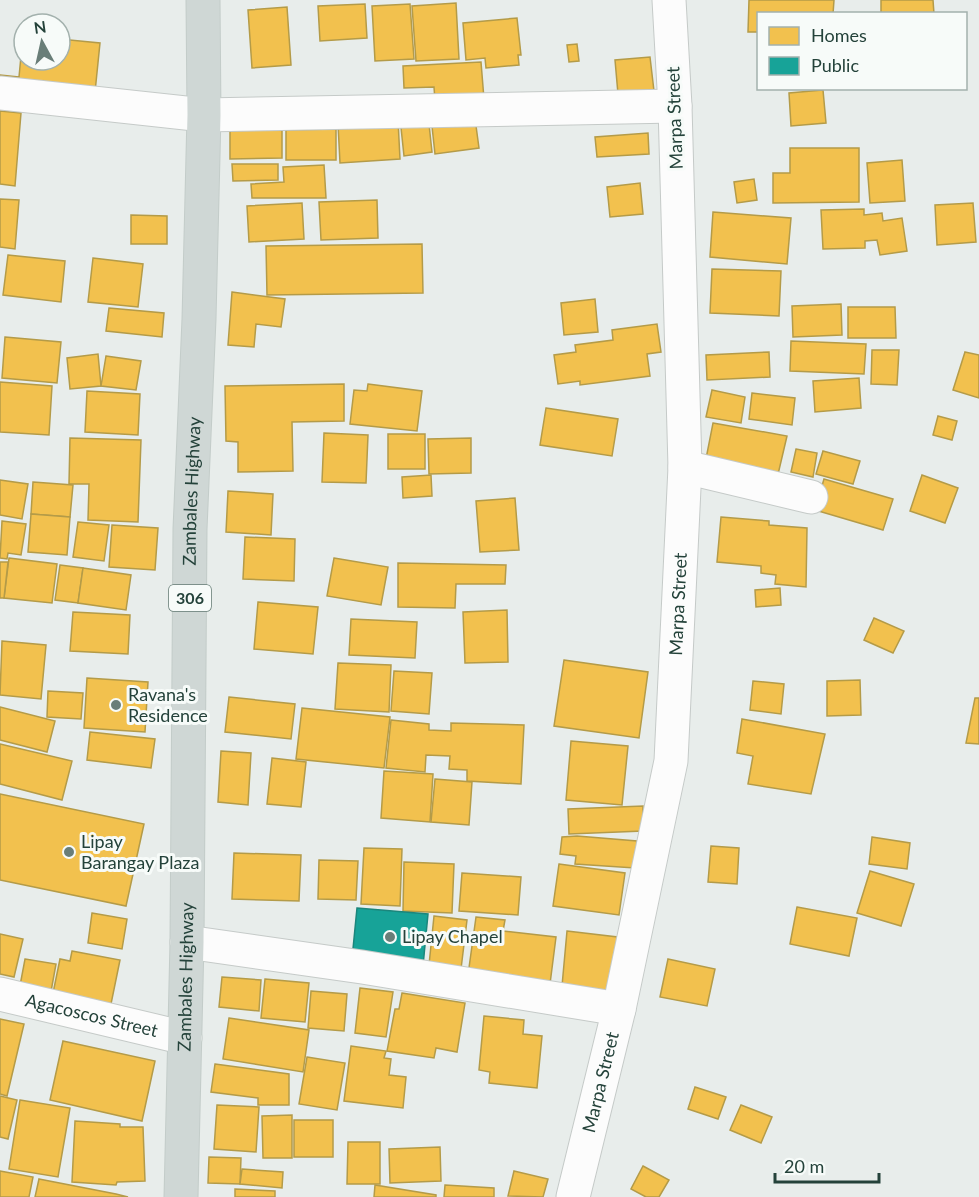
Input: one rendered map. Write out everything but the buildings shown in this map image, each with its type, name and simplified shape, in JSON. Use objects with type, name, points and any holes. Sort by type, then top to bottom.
[{"type":"main road","name":"Zambales Highway","points":[[182,1197],[187,942],[190,529],[204,115],[203,0]]},
{"type":"street","name":"Marpa Street","points":[[573,1197],[619,1009],[671,761],[685,467],[675,106],[669,0]]},
{"type":"street","points":[[0,93],[204,115],[675,106]]},
{"type":"street","points":[[685,467],[811,497]]},
{"type":"street","points":[[187,942],[362,967],[619,1009]]},
{"type":"street","name":"Agacoscos Street","points":[[0,993],[185,1038]]},
{"type":"place","name":"Ravana's Residence","points":[[116,705]]},
{"type":"place","name":"Lipay Barangay Plaza","points":[[69,852]]},
{"type":"place","name":"Lipay Chapel","points":[[390,937]]}]
